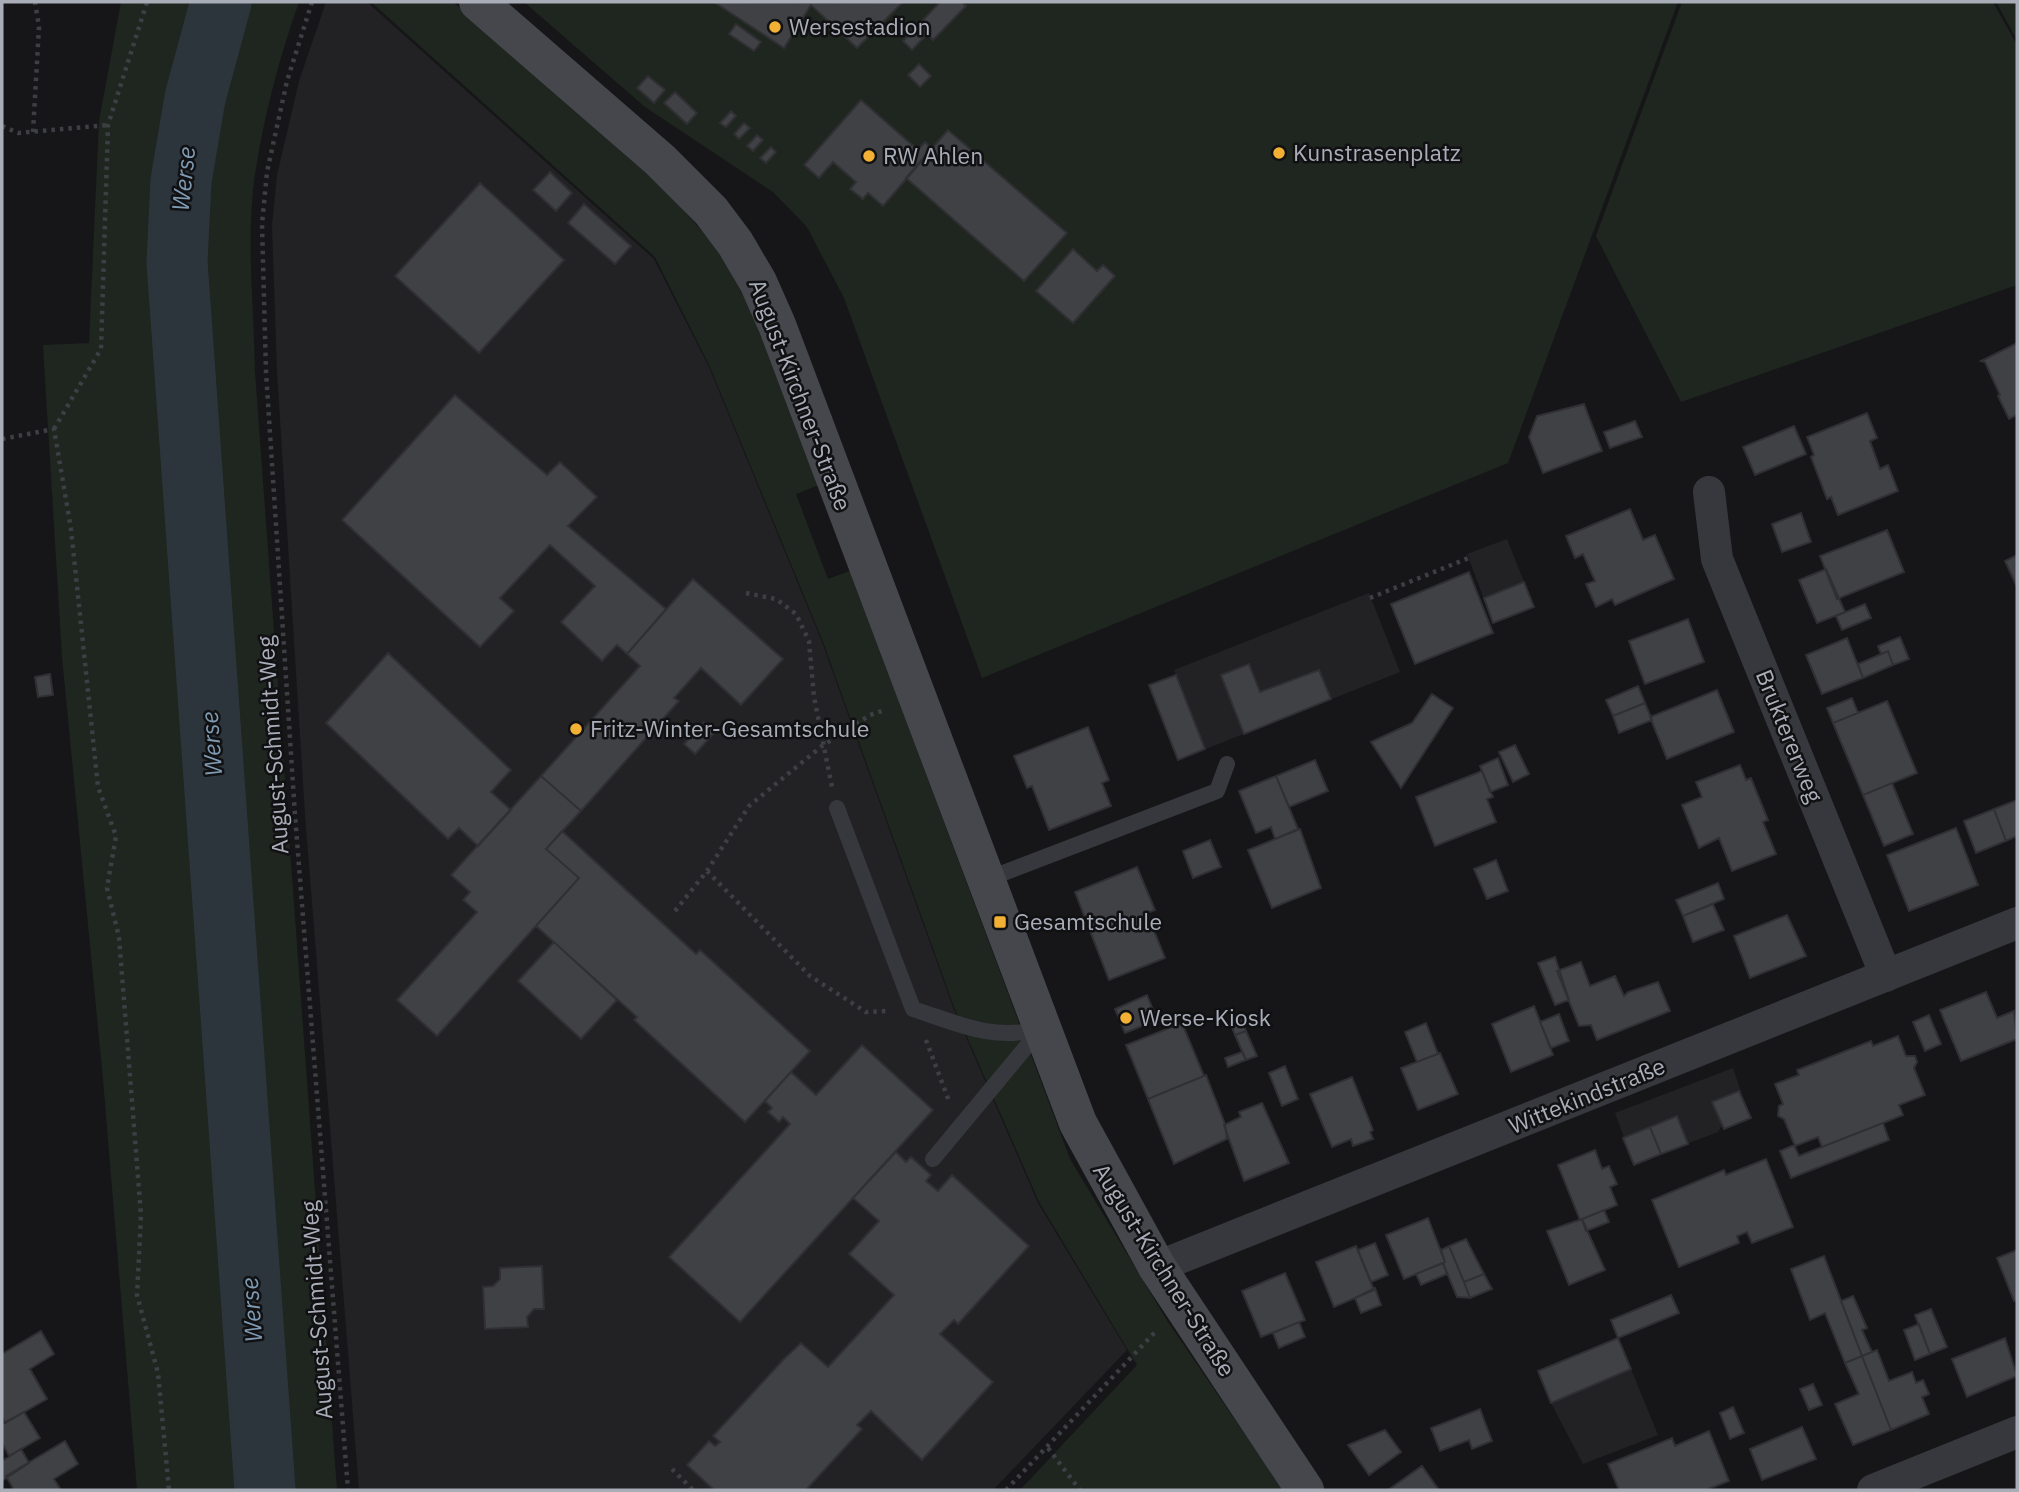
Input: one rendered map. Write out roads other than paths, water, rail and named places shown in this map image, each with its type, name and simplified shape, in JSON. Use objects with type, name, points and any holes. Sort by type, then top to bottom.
[{"type":"street","name":"August-Kirchner-Straße","points":[[478,2],[660,160],[711,211],[735,243],[758,282],[777,325],[1041,1029],[1095,1159],[1157,1267],[1300,1489]]},
{"type":"street","name":"Bruktererweg","points":[[1709,492],[1717,559],[1886,976]]},
{"type":"street","name":"Wittekindstraße","points":[[1157,1267],[2017,923]]},
{"type":"street","points":[[1873,1490],[2017,1432]]},
{"type":"lane","points":[[985,880],[1217,791],[1227,764]]},
{"type":"lane","points":[[837,808],[914,1009],[990,1034],[1016,1035],[1041,1029]]},
{"type":"lane","points":[[933,1159],[1041,1029]]},
{"type":"waterway","name":"Werse","points":[[221,2],[195,98],[181,181],[177,262],[265,1490]]},
{"type":"place","name":"Wersestadion","points":[[775,27]]},
{"type":"place","name":"Kunstrasenplatz","points":[[1279,153]]},
{"type":"place","name":"RW Ahlen","points":[[869,156]]},
{"type":"place","name":"Fritz-Winter-Gesamtschule","points":[[576,729]]},
{"type":"place","name":"Gesamtschule","points":[[1000,922]]},
{"type":"place","name":"Werse-Kiosk","points":[[1126,1018]]}]
